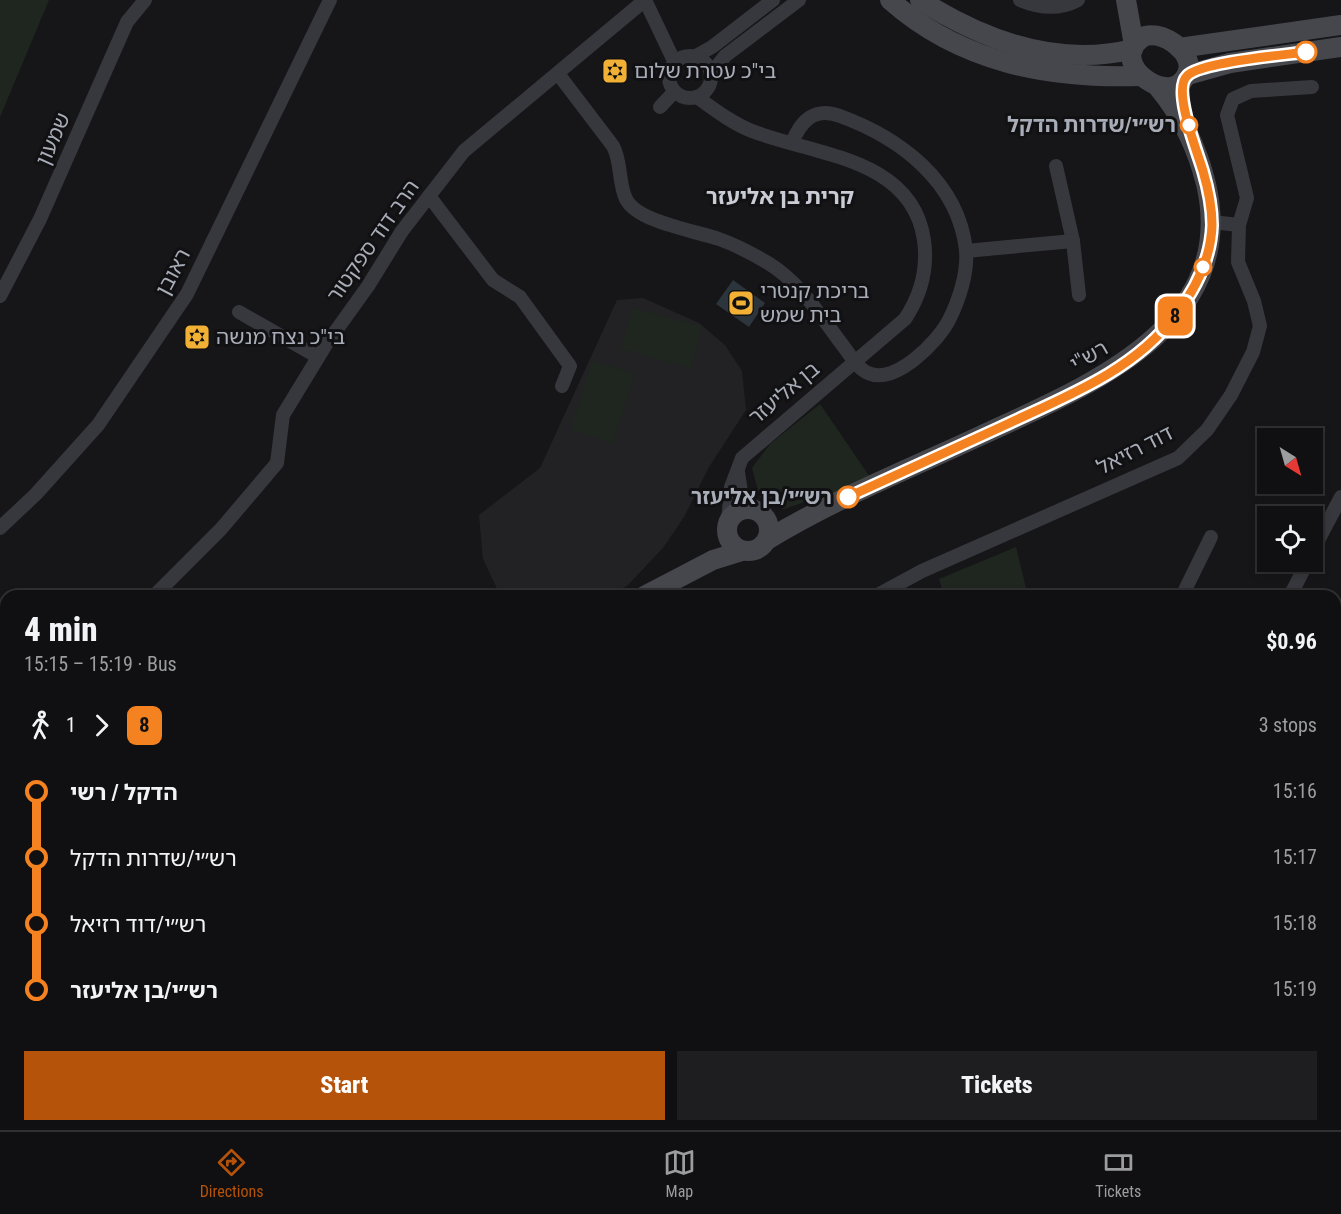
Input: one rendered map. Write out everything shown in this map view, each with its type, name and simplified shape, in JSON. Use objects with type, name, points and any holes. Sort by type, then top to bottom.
[{"type":"street","name":"שמעון","points":[[0,296],[40,219],[127,22],[145,0]]},
{"type":"street","name":"ראובן","points":[[0,528],[36,494],[98,425],[187,294],[330,0]]},
{"type":"street","points":[[645,0],[675,63]]},
{"type":"street","name":"הרב דוד ספקטור","points":[[159,590],[221,529],[277,463],[283,415],[318,357],[402,231],[464,152],[559,75],[645,0]]},
{"type":"street","points":[[773,0],[712,47],[694,57],[680,58],[669,74],[674,92],[685,98],[697,97],[707,89],[711,74],[725,56],[799,0]]},
{"type":"street","points":[[890,0],[908,16],[962,48],[1015,67],[1069,74],[1141,76]]},
{"type":"street","points":[[920,0],[970,30],[1020,48],[1070,55],[1103,54],[1133,47],[1145,36],[1155,35]]},
{"type":"street","points":[[1020,0],[1038,6],[1055,8],[1078,0]]},
{"type":"street","points":[[1126,0],[1133,47],[1132,66],[1141,76],[1158,87],[1169,88],[1185,78],[1230,63],[1341,47]]},
{"type":"street","points":[[1132,0],[1155,35],[1179,48],[1188,60],[1185,78]]},
{"type":"street","points":[[1179,48],[1341,25]]},
{"type":"street","points":[[694,57],[705,63],[711,74]]},
{"type":"street","points":[[559,75],[613,146],[619,157],[626,199],[636,210],[655,220],[722,240],[770,264],[797,286],[854,361],[867,373],[884,377],[901,369],[919,355],[948,322],[960,295],[966,251],[959,221],[946,195],[928,168],[900,144],[863,124],[835,114],[812,116],[800,123],[792,143]]},
{"type":"street","name":"רש\"י","points":[[767,540],[848,497],[1067,396],[1131,359],[1175,317],[1194,287],[1208,252],[1212,222],[1209,198],[1184,104],[1185,78]]},
{"type":"street","name":"רש\"י","points":[[1158,87],[1178,113],[1193,143]]},
{"type":"street","name":"דוד רזיאל","points":[[887,590],[922,571],[1178,458],[1207,430],[1231,395],[1253,352],[1260,326],[1254,301],[1238,262],[1239,225],[1247,198],[1227,114],[1233,99],[1251,91],[1312,87]]},
{"type":"street","points":[[660,107],[674,92]]},
{"type":"street","name":"בן אליעזר","points":[[697,97],[752,131],[851,161],[890,182],[914,211],[922,232],[925,270],[912,308],[893,330],[742,458],[731,487],[727,526]]},
{"type":"street","points":[[1056,166],[1073,241],[1079,295]]},
{"type":"street","points":[[429,196],[493,280],[520,297],[570,366],[562,386]]},
{"type":"street","points":[[1212,222],[1239,225]]},
{"type":"street","points":[[966,251],[1073,241]]},
{"type":"street","points":[[239,312],[318,357]]},
{"type":"street","points":[[654,590],[713,560],[742,551],[759,549],[767,540],[769,528],[761,514],[741,492],[738,479],[742,458]]},
{"type":"street","name":"רש\"י","points":[[761,514],[789,514],[848,497]]},
{"type":"street","points":[[1323,531],[1341,497]]},
{"type":"street","points":[[677,577],[712,548],[737,512],[744,509],[761,514]]},
{"type":"street","points":[[727,526],[731,544],[742,551]]},
{"type":"street","points":[[1185,590],[1211,537]]},
{"type":"street","points":[[1293,590],[1302,572]]},
{"type":"shaded area","points":[[0,0],[49,0],[0,117]]},
{"type":"shaded area","name":"בריכת קנטרי בית שמש","points":[[733,280],[765,303],[749,327],[716,304]]},
{"type":"shaded area","points":[[643,298],[699,323],[725,345],[742,371],[746,410],[709,467],[684,517],[663,548],[627,586],[618,590],[498,590],[483,559],[479,515],[540,468],[617,300]]},
{"type":"shaded area","points":[[632,308],[702,326],[691,368],[621,349]]},
{"type":"shaded area","points":[[592,361],[635,373],[613,443],[571,430]]},
{"type":"shaded area","points":[[820,404],[872,480],[784,509],[760,498],[752,468],[770,444]]},
{"type":"shaded area","points":[[1016,547],[1026,588],[1020,590],[942,590],[939,579]]},
{"type":"bus line","name":"8","points":[[848,497],[1067,396],[1102,378],[1153,341],[1175,317],[1194,287],[1208,252],[1211,237],[1209,198],[1184,104],[1183,81],[1187,75],[1211,67],[1306,52]]},
{"type":"place","name":"בי\"כ עטרת שלום","points":[[615,71]]},
{"type":"place","name":"רש״י/שדרות הדקל","points":[[1189,125]]},
{"type":"place","name":"בריכת קנטרי בית שמש","points":[[741,303]]},
{"type":"place","name":"בי\"כ נצח מנשה","points":[[197,337]]},
{"type":"place","name":"רש״י/בן אליעזר","points":[[848,497]]},
{"type":"district","name":"קרית בן אליעזר","points":[[780,196]]}]
